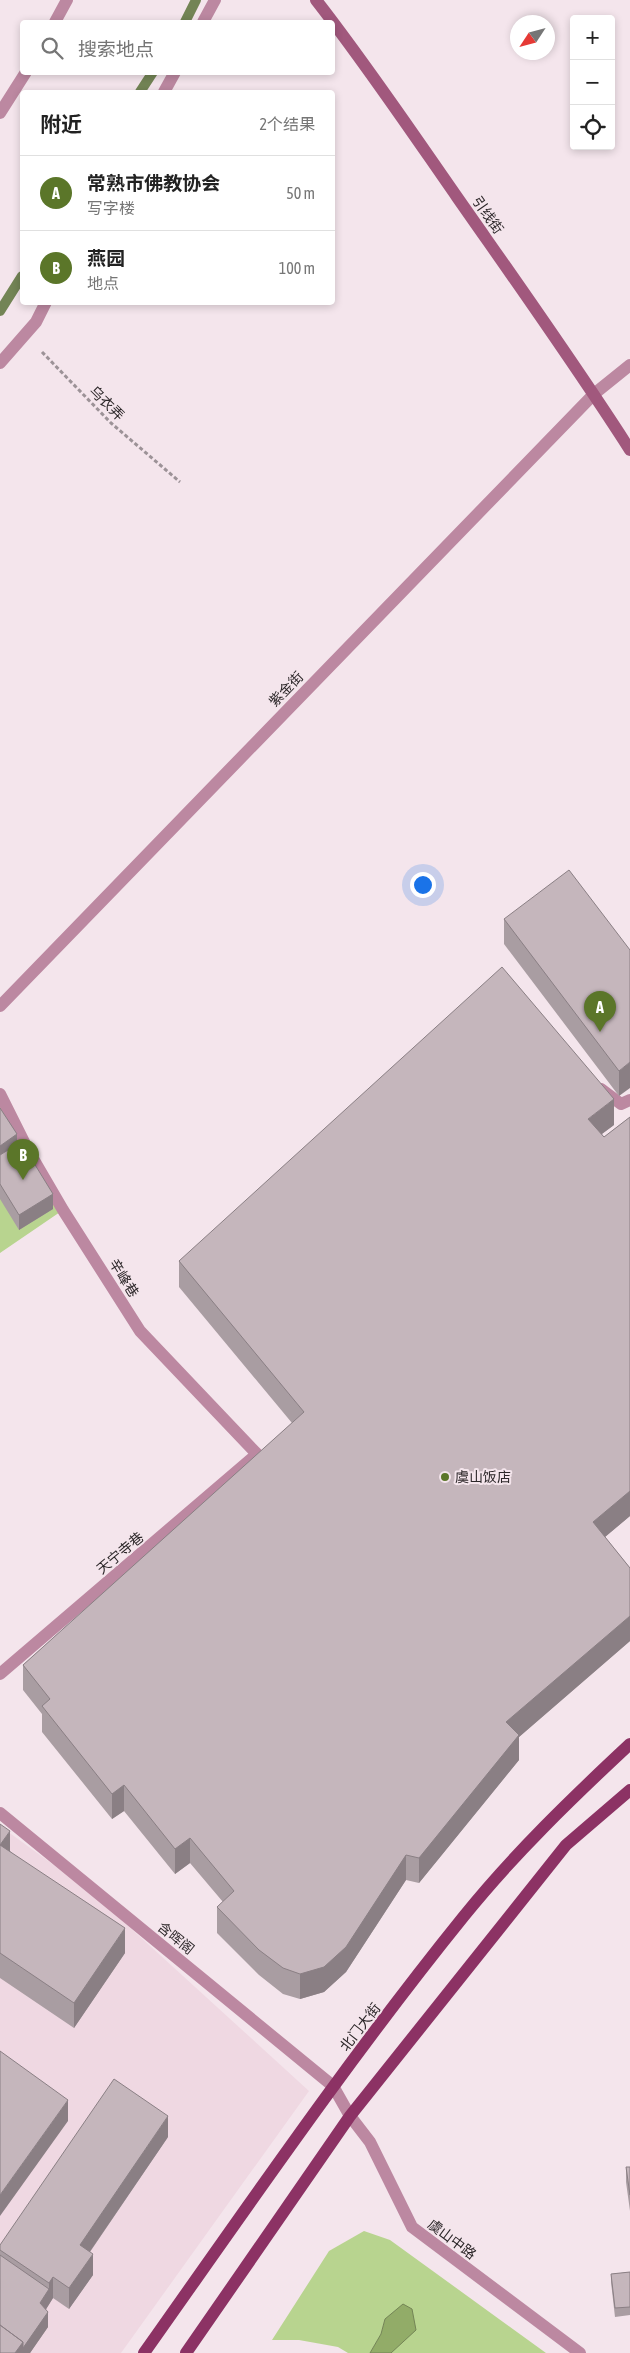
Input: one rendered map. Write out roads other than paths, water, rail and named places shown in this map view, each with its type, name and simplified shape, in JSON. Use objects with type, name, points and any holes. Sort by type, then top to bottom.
[{"type":"main road","name":"北门大街","points":[[144,2353],[333,2086],[465,1915],[564,1806],[630,1744]]},
{"type":"main road","points":[[186,2353],[350,2116],[566,1845],[630,1790]]},
{"type":"street","points":[[56,20],[67,0]]},
{"type":"street","points":[[204,20],[215,0]]},
{"type":"street","name":"引线街","points":[[318,1],[332,20]]},
{"type":"street","name":"引线街","points":[[335,24],[594,394],[630,450]]},
{"type":"street","points":[[0,113],[24,75]]},
{"type":"street","points":[[165,90],[173,75]]},
{"type":"street","points":[[0,363],[36,322],[44,305]]},
{"type":"street","name":"紫金街","points":[[0,1006],[594,394],[630,365]]},
{"type":"street","points":[[590,1076],[620,1104],[630,1100]]},
{"type":"street","name":"辛峰巷","points":[[0,1094],[28,1150],[59,1203],[140,1331],[257,1454]]},
{"type":"street","name":"天宁寺巷","points":[[0,1674],[257,1454]]},
{"type":"street","name":"含晖阁","points":[[0,1813],[333,2086]]},
{"type":"street","name":"虞山中路","points":[[333,2086],[350,2116],[370,2142],[412,2227],[580,2353]]},
{"type":"waterway","points":[[186,20],[196,0]]},
{"type":"waterway","points":[[141,90],[151,75]]},
{"type":"waterway","points":[[0,311],[20,279]]},
{"type":"place","name":"常熟市佛教协会","points":[[600,1032]]},
{"type":"place","name":"燕园","points":[[23,1180]]},
{"type":"place","name":"虞山饭店","points":[[445,1477]]}]
